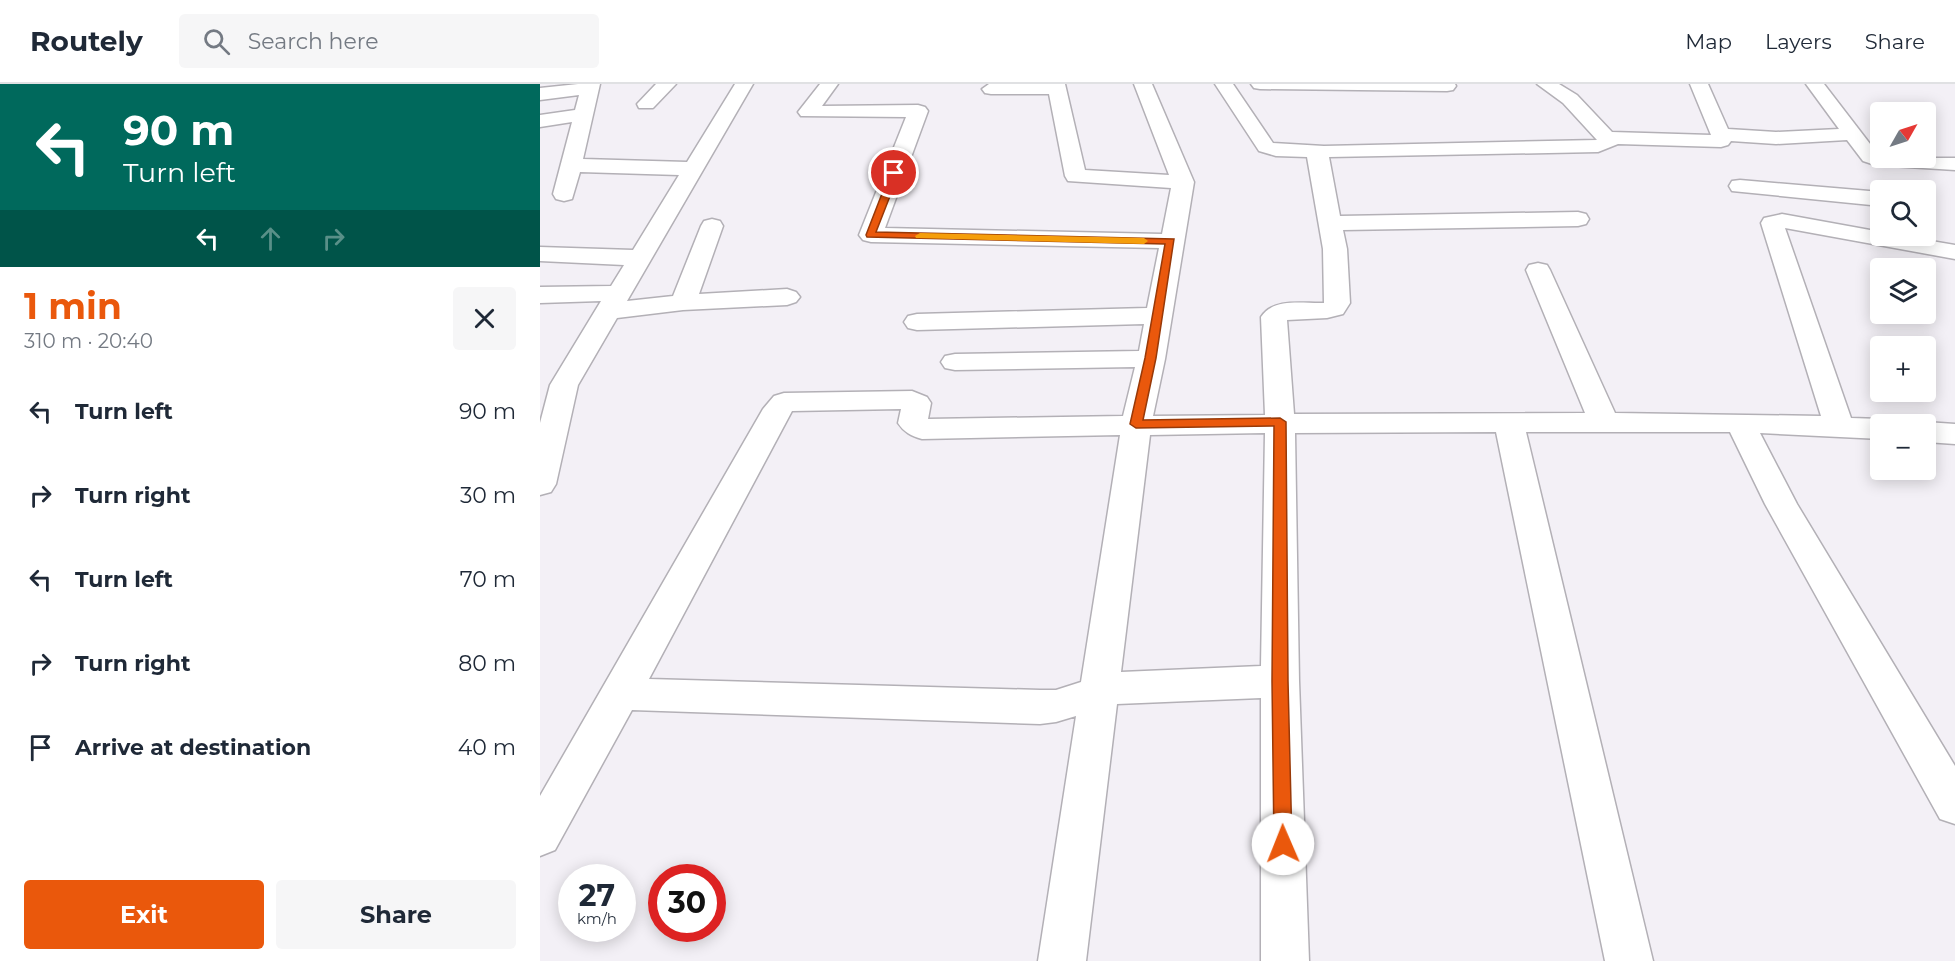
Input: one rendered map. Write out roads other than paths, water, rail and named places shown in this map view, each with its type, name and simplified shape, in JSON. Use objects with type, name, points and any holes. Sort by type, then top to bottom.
[{"type":"street","points":[[646,104],[667,84]]},
{"type":"street","points":[[540,484],[564,385],[744,84]]},
{"type":"street","points":[[829,84],[808,112],[918,111],[871,235],[1170,241]]},
{"type":"street","points":[[1062,961],[1136,424],[1183,182],[1143,84]]},
{"type":"street","points":[[1224,84],[1266,147],[1276,150],[1598,146],[1610,142],[1570,99],[1546,84]]},
{"type":"street","points":[[1260,84],[1447,86]]},
{"type":"street","points":[[1698,84],[1728,158],[1760,216],[1839,426]]},
{"type":"street","points":[[1815,84],[1870,157]]},
{"type":"street","points":[[540,94],[591,86],[564,194]]},
{"type":"street","points":[[991,89],[1057,86],[1076,176],[1183,182]]},
{"type":"street","points":[[540,121],[583,115]]},
{"type":"street","points":[[1728,158],[1776,138],[1852,134]]},
{"type":"street","points":[[1607,138],[1728,158],[1870,196]]},
{"type":"street","points":[[1285,961],[1280,681],[1280,422],[1275,317],[1289,311],[1326,312],[1334,309],[1337,303],[1337,272],[1317,158],[1321,151]]},
{"type":"street","points":[[1936,163],[1955,164]]},
{"type":"street","points":[[571,165],[694,169]]},
{"type":"street","points":[[1760,216],[1955,252]]},
{"type":"street","points":[[1329,223],[1578,219]]},
{"type":"street","points":[[683,302],[712,226]]},
{"type":"street","points":[[540,254],[640,258]]},
{"type":"street","points":[[1538,270],[1605,422]]},
{"type":"street","points":[[540,296],[614,302],[683,302],[787,297]]},
{"type":"street","points":[[917,322],[1158,316]]},
{"type":"street","points":[[954,362],[1150,358]]},
{"type":"street","points":[[540,836],[784,402],[912,400],[917,403],[913,423],[922,429],[1280,422],[1741,423],[1870,428]]},
{"type":"street","points":[[1509,423],[1629,961]]},
{"type":"street","points":[[1741,423],[1781,504],[1955,805]]},
{"type":"street","points":[[1936,433],[1955,434]]},
{"type":"street","points":[[621,694],[1040,707],[1056,706],[1099,690],[1113,688],[1280,681]]}]
